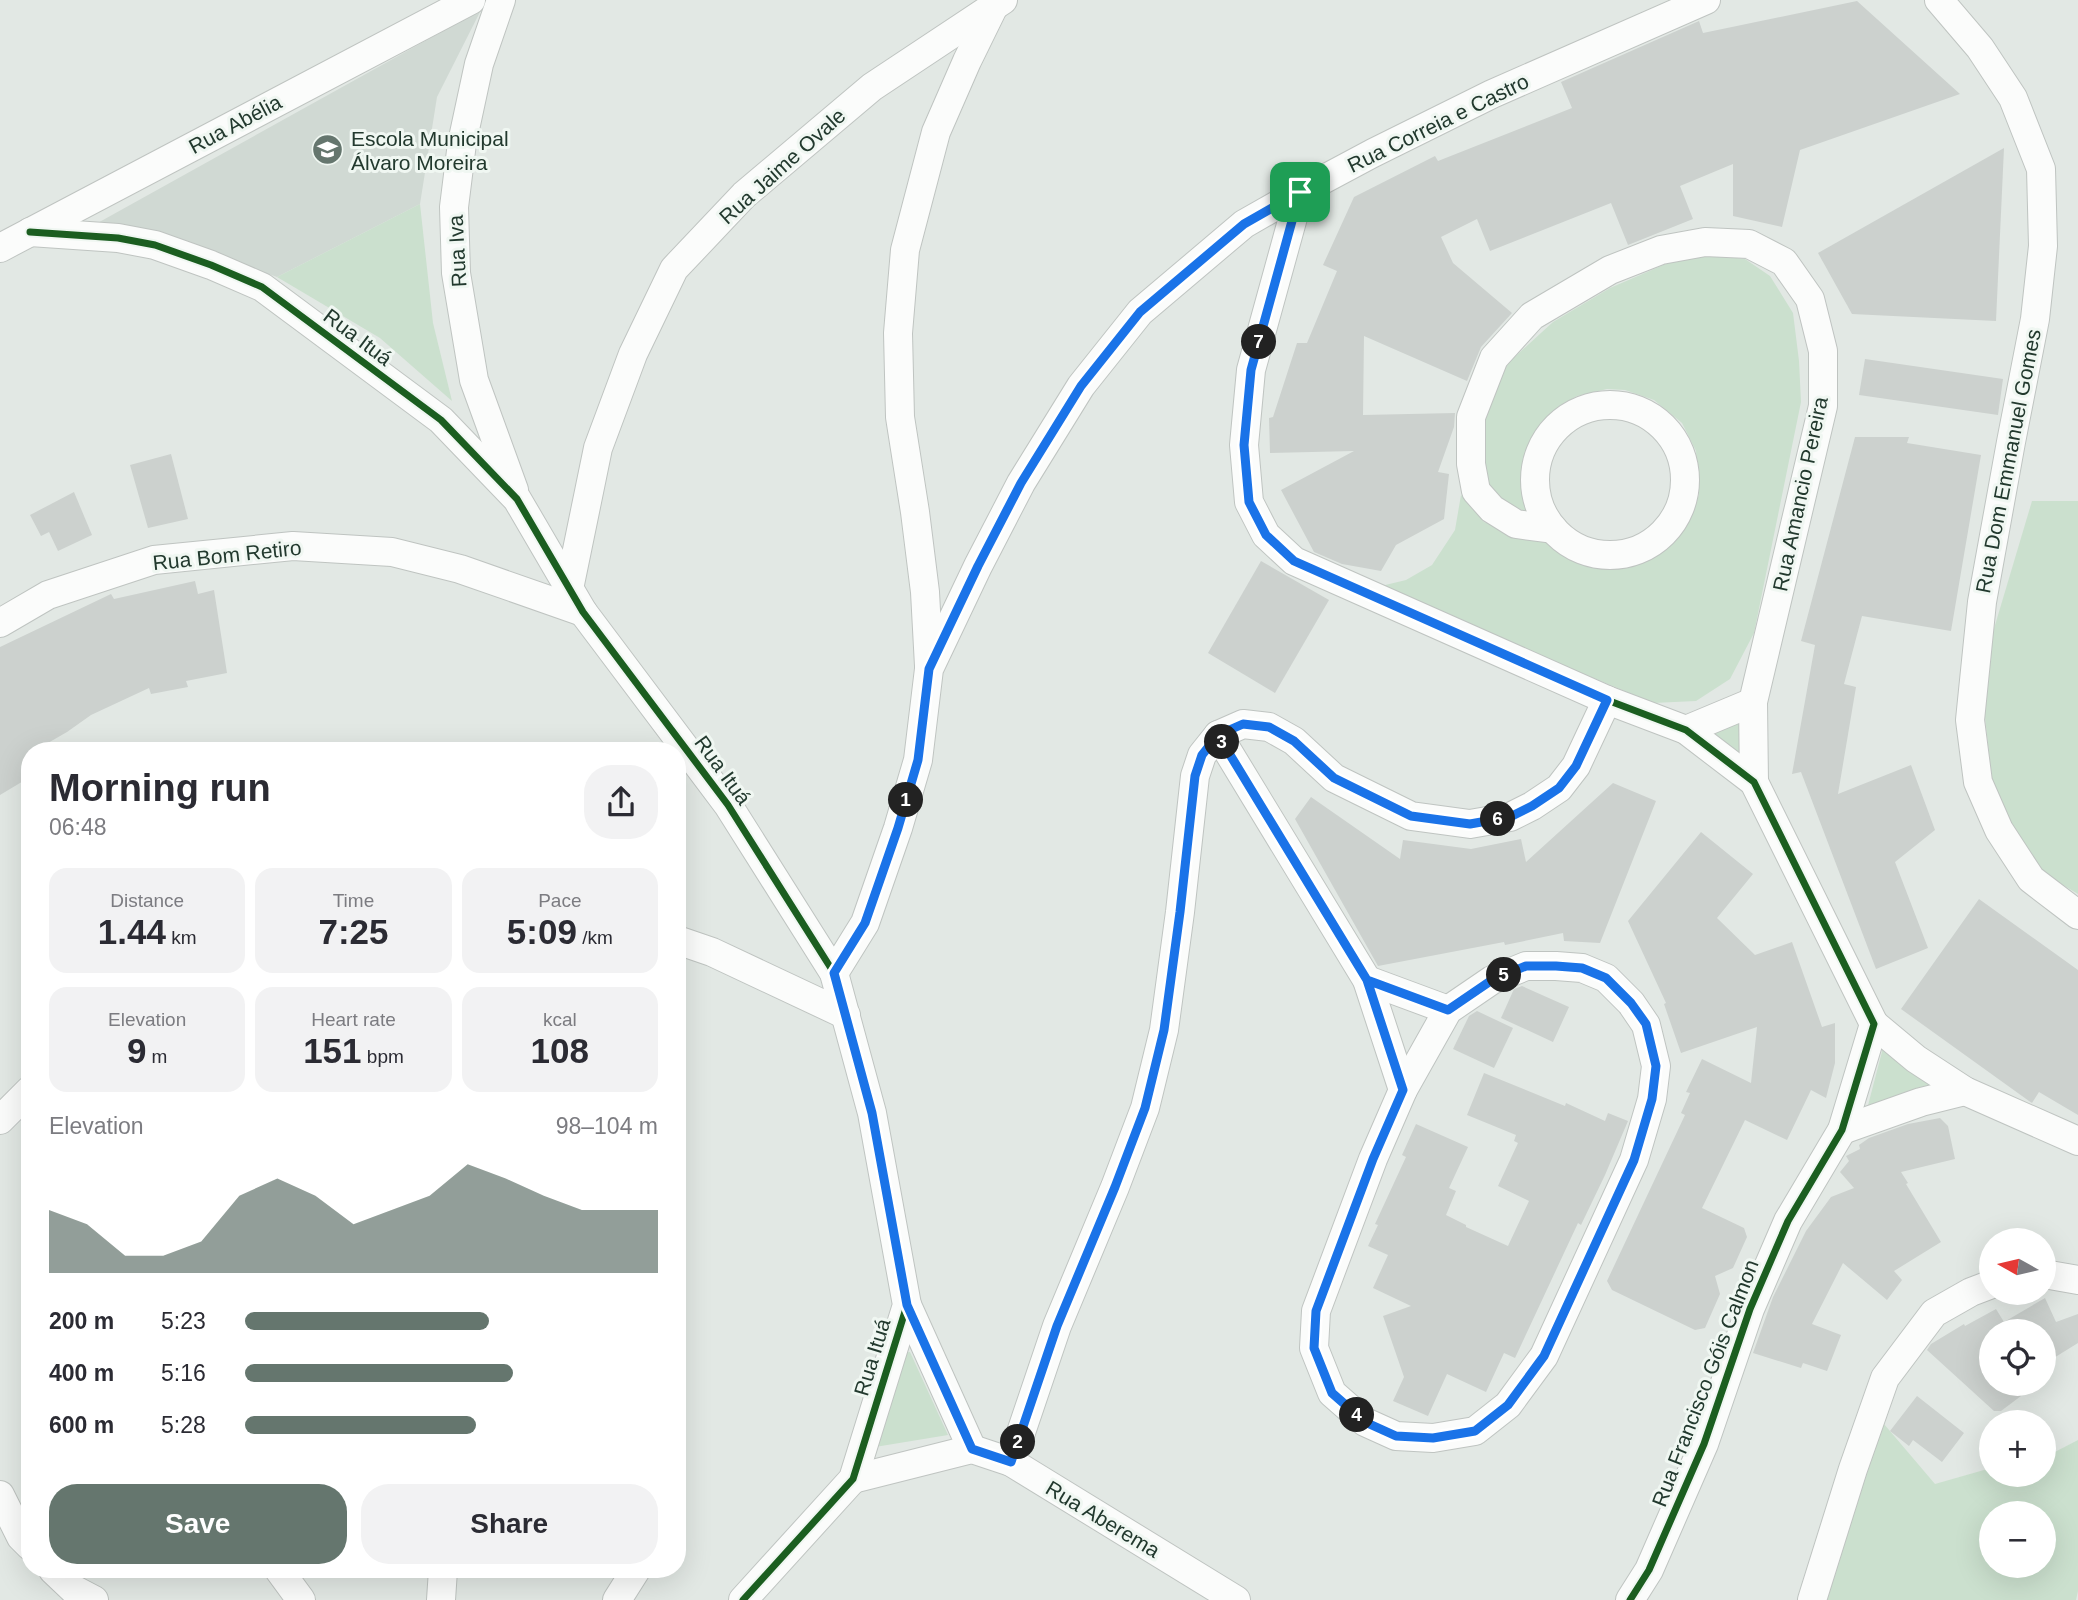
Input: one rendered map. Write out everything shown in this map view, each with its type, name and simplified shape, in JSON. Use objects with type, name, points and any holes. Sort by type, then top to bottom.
[{"type":"street","name":"Rua Abélia","points":[[0,248],[471,0]]},
{"type":"street","name":"Rua Iva","points":[[501,0],[479,64],[462,143],[454,207],[456,272],[474,380],[517,499]]},
{"type":"street","name":"Rua Correia e Castro","points":[[834,973],[865,923],[898,828],[918,760],[929,669],[1021,483],[1081,386],[1140,312],[1244,224],[1300,192],[1492,94],[1706,0]]},
{"type":"street","name":"Rua Dom Emmanuel Gomes","points":[[1939,0],[1980,48],[2013,98],[2041,169],[2043,246],[2035,319],[2008,455],[1981,615],[1970,720],[1978,782],[1999,830],[2031,879],[2078,915]]},
{"type":"street","points":[[929,669],[925,592],[900,417],[898,333],[905,250],[936,132],[967,61],[998,3]]},
{"type":"street","name":"Rua Jaime Ovale","points":[[576,600],[598,448],[633,354],[674,269],[744,195],[872,87],[998,3]]},
{"type":"street","points":[[1300,192],[1251,370],[1246,420],[1244,445],[1249,502],[1266,535],[1294,561],[1607,700],[1686,730],[1754,782],[1874,1024],[1916,1059],[1965,1091],[2078,1142]]},
{"type":"street","name":"Rua Ituá","points":[[30,232],[118,238],[155,245],[211,264],[262,287],[441,420],[517,499],[576,600],[681,742]]},
{"type":"street","name":"Rua Amancio Pereira","points":[[1553,529],[1538,501],[1535,475],[1541,450],[1560,423],[1583,409],[1608,404],[1634,408],[1665,427],[1679,449],[1686,485],[1680,510],[1659,538],[1637,551],[1598,555],[1574,546],[1553,529],[1516,524],[1492,509],[1476,491],[1471,464],[1471,417],[1493,358],[1532,316],[1610,270],[1661,250],[1705,242],[1749,244],[1784,262],[1810,299],[1823,351],[1824,407],[1753,702],[1754,782]]},
{"type":"street","name":"Rua Bom Retiro","points":[[0,623],[48,595],[154,560],[293,546],[392,552],[576,600]]},
{"type":"street","points":[[1011,1462],[1057,1326],[1145,1108],[1164,1030],[1195,776],[1202,755],[1218,735],[1243,724],[1269,727],[1294,741],[1334,778],[1411,816],[1470,824],[1510,817],[1559,788],[1576,766],[1607,700]]},
{"type":"street","points":[[1686,730],[1753,702]]},
{"type":"street","points":[[1218,735],[1367,980],[1403,1090]]},
{"type":"street","name":"Rua Ituá","points":[[686,748],[728,805],[834,973],[872,1113],[907,1305],[853,1479],[743,1600]]},
{"type":"street","points":[[686,943],[712,952],[846,1015]]},
{"type":"street","points":[[1526,966],[1582,968],[1606,978],[1631,1003],[1646,1024],[1656,1066],[1652,1099],[1634,1160],[1544,1356],[1508,1405],[1475,1431],[1433,1438],[1396,1436],[1365,1422],[1332,1393],[1314,1348],[1316,1311],[1373,1159],[1403,1090],[1448,1010],[1492,980],[1526,966]]},
{"type":"street","points":[[1367,980],[1448,1010]]},
{"type":"street","name":"Rua Francisco Góis Calmon","points":[[1630,1600],[1649,1570],[1704,1444],[1750,1309],[1788,1221],[1842,1130],[1874,1024]]},
{"type":"street","points":[[1842,1130],[1921,1102],[1965,1091]]},
{"type":"street","points":[[0,1120],[21,1099]]},
{"type":"street","points":[[2056,1275],[2078,1280]]},
{"type":"street","points":[[1812,1600],[1885,1378],[1934,1313],[1979,1289]]},
{"type":"street","points":[[853,1479],[972,1449],[907,1305]]},
{"type":"street","name":"Rua Aberema","points":[[972,1449],[1011,1462],[1229,1598]]},
{"type":"street","points":[[0,1495],[21,1537]]},
{"type":"street","points":[[61,1578],[73,1589],[94,1600]]},
{"type":"street","points":[[285,1578],[301,1600]]},
{"type":"street","points":[[441,1600],[442,1578]]},
{"type":"street","points":[[617,1600],[631,1578]]},
{"type":"shaded area","name":"Escola Municipal Álvaro Moreira","points":[[481,10],[437,97],[420,204],[277,277],[163,235],[94,225]]},
{"type":"green space","points":[[420,204],[433,323],[452,401],[380,338],[277,277]]},
{"type":"green space","points":[[1710,255],[1745,259],[1770,276],[1793,313],[1801,402],[1754,633],[1730,679],[1696,701],[1653,703],[1377,587],[1406,580],[1432,565],[1455,530],[1461,495],[1484,522],[1554,545],[1580,561],[1610,567],[1630,565],[1659,553],[1681,533],[1699,495],[1696,451],[1682,423],[1654,400],[1625,390],[1607,389],[1577,396],[1559,406],[1538,428],[1530,443],[1523,473],[1531,514],[1504,502],[1485,479],[1481,427],[1508,363],[1553,322],[1610,288],[1668,263]]},
{"type":"green space","points":[[2032,501],[2078,501],[2078,894],[2026,863],[1993,788],[1984,709],[1993,632]]},
{"type":"green space","points":[[1743,718],[1743,766],[1707,737]]},
{"type":"green space","points":[[1884,1044],[1937,1085],[1866,1113]]},
{"type":"green space","points":[[910,1352],[948,1435],[875,1447],[900,1353]]},
{"type":"green space","points":[[1878,1417],[1935,1484],[1979,1471],[1979,1487],[2056,1487],[2056,1451],[2078,1440],[2076,1600],[1822,1600]]},
{"type":"building","points":[[1857,1],[1960,94],[1800,150],[1782,227],[1733,216],[1733,164],[1680,186],[1693,219],[1628,245],[1611,203],[1490,251],[1477,219],[1441,237],[1453,263],[1512,313],[1481,347],[1467,381],[1364,336],[1363,415],[1455,413],[1454,427],[1438,472],[1449,474],[1444,519],[1396,545],[1381,571],[1342,564],[1314,552],[1281,490],[1354,451],[1270,453],[1269,418],[1273,417],[1297,343],[1307,343],[1337,271],[1323,265],[1354,197],[1435,156],[1438,161],[1572,108],[1561,82],[1699,21],[1703,33]]},
{"type":"building","points":[[2004,148],[1996,321],[1852,314],[1818,253]]},
{"type":"building","points":[[1865,359],[2003,379],[1998,415],[1859,395]]},
{"type":"building","points":[[1855,437],[1909,437],[1907,443],[1981,455],[1951,631],[1862,616],[1844,684],[1856,687],[1838,794],[1911,765],[1935,830],[1895,862],[1928,948],[1876,969],[1801,772],[1792,774],[1815,645],[1801,641]]},
{"type":"building","points":[[171,454],[188,519],[148,528],[130,465]]},
{"type":"building","points":[[74,492],[92,535],[58,551],[49,532],[41,536],[30,515]]},
{"type":"building","points":[[1261,561],[1329,600],[1275,693],[1208,653]]},
{"type":"building","points":[[195,581],[198,594],[214,590],[227,673],[186,681],[188,687],[151,694],[149,688],[91,715],[50,742],[21,742],[21,782],[0,795],[0,647],[111,594],[114,599]]},
{"type":"building","points":[[1613,783],[1656,801],[1600,943],[1564,941],[1563,933],[1378,966],[1295,819],[1311,797],[1400,859],[1403,840],[1471,849],[1521,839],[1526,862]]},
{"type":"building","points":[[1701,832],[1753,874],[1717,918],[1755,955],[1792,942],[1822,1027],[1835,1023],[1835,1063],[1826,1098],[1811,1090],[1787,1140],[1745,1120],[1702,1208],[1744,1228],[1747,1237],[1733,1268],[1715,1276],[1720,1294],[1705,1328],[1695,1330],[1612,1290],[1607,1281],[1685,1115],[1681,1113],[1690,1093],[1686,1092],[1702,1059],[1751,1083],[1757,1027],[1681,1053],[1664,1004],[1666,1003],[1628,921]]},
{"type":"building","points":[[1979,899],[2078,970],[2078,1115],[2039,1092],[2032,1103],[1901,1009]]},
{"type":"building","points":[[1522,986],[1569,1007],[1553,1042],[1501,1018],[1514,989]]},
{"type":"building","points":[[1477,1011],[1513,1028],[1494,1068],[1453,1049],[1469,1016]]},
{"type":"building","points":[[1484,1073],[1565,1106],[1566,1103],[1605,1121],[1608,1113],[1628,1121],[1605,1175],[1581,1225],[1578,1223],[1515,1358],[1504,1353],[1486,1392],[1447,1374],[1428,1416],[1393,1401],[1404,1377],[1383,1316],[1411,1306],[1373,1288],[1388,1255],[1368,1246],[1378,1225],[1375,1224],[1406,1157],[1402,1155],[1416,1124],[1468,1147],[1449,1188],[1456,1191],[1446,1215],[1508,1246],[1529,1201],[1498,1186],[1518,1143],[1514,1141],[1516,1135],[1467,1115]]},
{"type":"building","points":[[1940,1118],[1948,1126],[1955,1159],[1901,1172],[1941,1242],[1894,1271],[1902,1280],[1887,1300],[1843,1263],[1812,1324],[1841,1335],[1827,1371],[1803,1363],[1801,1368],[1753,1353],[1773,1297],[1806,1231],[1831,1197],[1854,1188],[1840,1172],[1849,1161],[1846,1156],[1860,1149],[1859,1145],[1869,1138],[1908,1124]]},
{"type":"building","points":[[2031,1306],[2049,1306],[2055,1319],[2009,1319]]},
{"type":"building","points":[[1996,1309],[2002,1319],[1979,1319],[1979,1396],[2021,1396],[2002,1410],[1993,1410],[1927,1350],[1931,1344],[1964,1324],[1965,1326]]},
{"type":"building","points":[[2078,1314],[2078,1343],[2056,1357],[2056,1322]]},
{"type":"building","points":[[1917,1396],[1964,1433],[1942,1462],[1913,1440],[1909,1446],[1890,1431]]},
{"type":"cycle path","points":[[1300,192],[1251,370],[1244,445],[1249,502],[1266,535],[1294,561],[1607,700],[1686,730],[1754,782],[1874,1024],[1842,1130],[1788,1221],[1750,1309],[1704,1444],[1649,1570],[1630,1600]]},
{"type":"cycle path","points":[[30,232],[118,238],[155,245],[262,287],[441,420],[517,499],[583,612],[681,742]]},
{"type":"cycle path","points":[[686,749],[728,805],[834,973],[872,1113],[907,1305],[853,1479],[743,1600]]},
{"type":"place","name":"Escola Municipal Álvaro Moreira","points":[[328,150]]},
{"type":"route","points":[[1300,192],[1244,224],[1140,312],[1081,386],[1021,483],[929,669],[918,760],[898,828],[865,923],[834,973],[872,1113],[907,1305],[972,1449],[1011,1462],[1057,1326],[1145,1108],[1164,1030],[1195,776],[1202,755],[1218,735],[1268,817],[1367,980],[1403,1090],[1373,1159],[1316,1311],[1314,1348],[1332,1393],[1365,1422],[1396,1436],[1433,1438],[1475,1431],[1508,1405],[1544,1356],[1634,1160],[1652,1099],[1656,1066],[1646,1024],[1631,1003],[1606,978],[1582,968],[1526,966],[1492,980],[1448,1010],[1367,980],[1218,735],[1243,724],[1269,727],[1294,741],[1334,778],[1411,816],[1470,824],[1510,817],[1559,788],[1576,766],[1607,700],[1294,561],[1266,535],[1249,502],[1244,445],[1251,370],[1300,192]]}]
